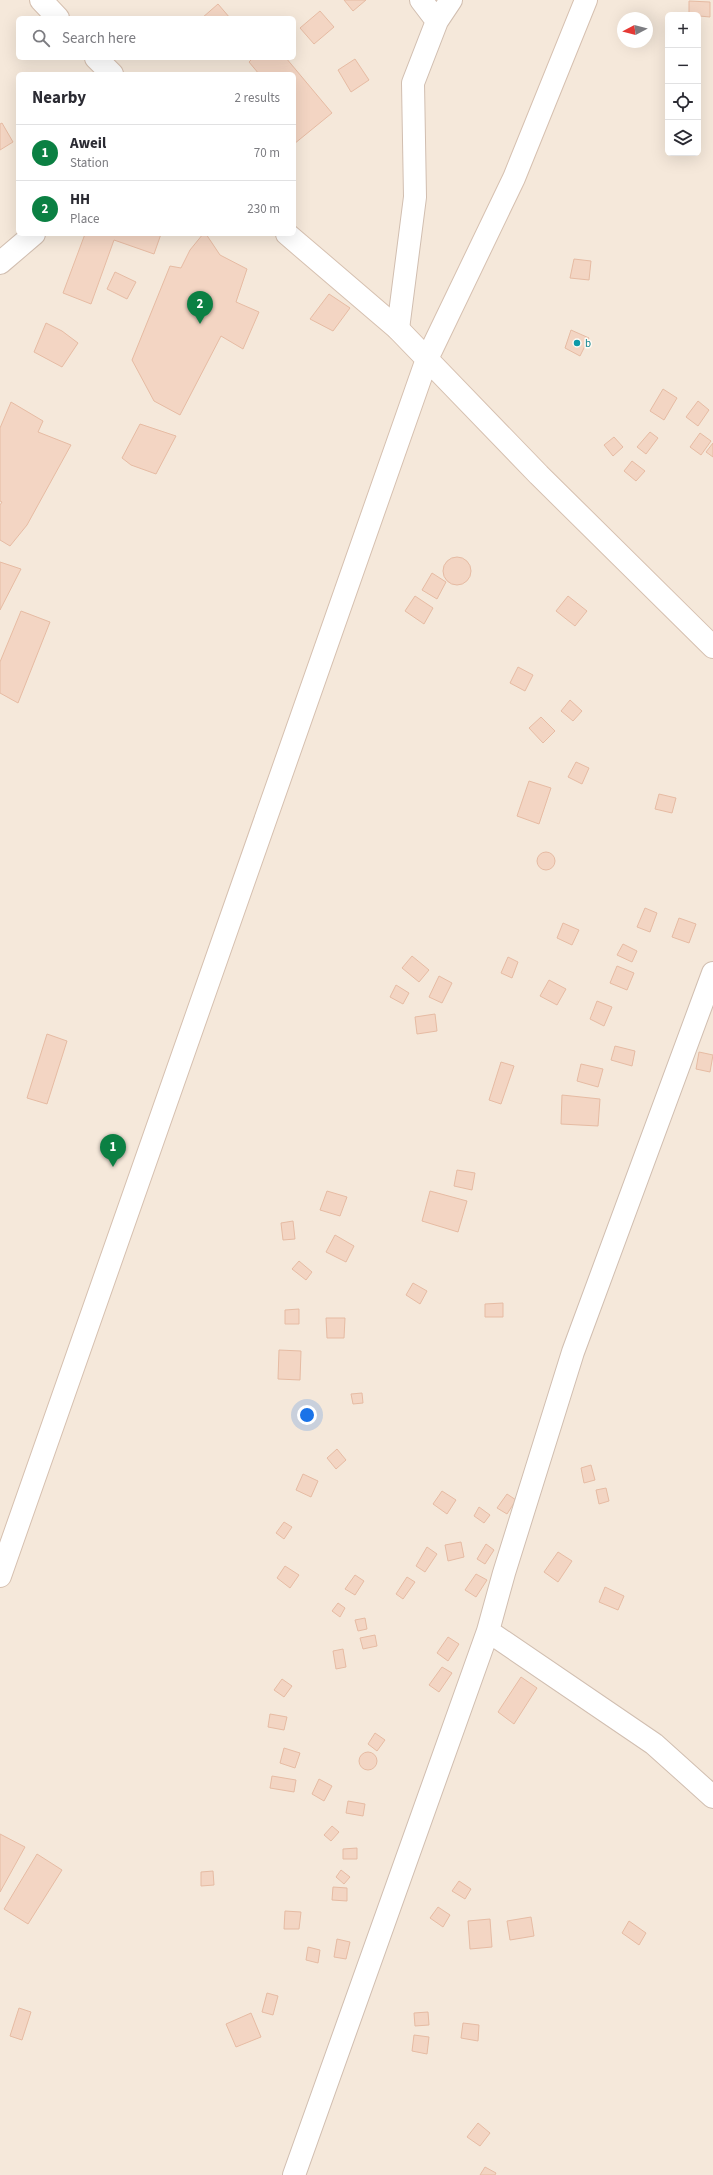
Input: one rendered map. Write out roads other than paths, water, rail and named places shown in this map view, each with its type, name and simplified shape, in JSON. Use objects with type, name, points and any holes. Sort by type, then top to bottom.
[{"type":"street","points":[[40,0],[56,16]]},
{"type":"street","points":[[421,0],[437,21]]},
{"type":"street","points":[[398,329],[415,196],[413,83],[437,21],[451,0]]},
{"type":"street","points":[[0,1576],[427,359],[514,178],[586,0]]},
{"type":"street","points":[[98,60],[110,72]]},
{"type":"street","points":[[0,264],[32,236]]},
{"type":"street","points":[[289,236],[398,329],[539,475],[713,647]]},
{"type":"street","points":[[294,2175],[488,1631],[504,1573],[573,1352],[713,973]]},
{"type":"street","points":[[488,1631],[654,1744],[713,1797]]},
{"type":"place","name":"HH","points":[[200,324]]},
{"type":"place","name":"b","points":[[577,343]]},
{"type":"place","name":"Aweil","points":[[113,1167]]}]
